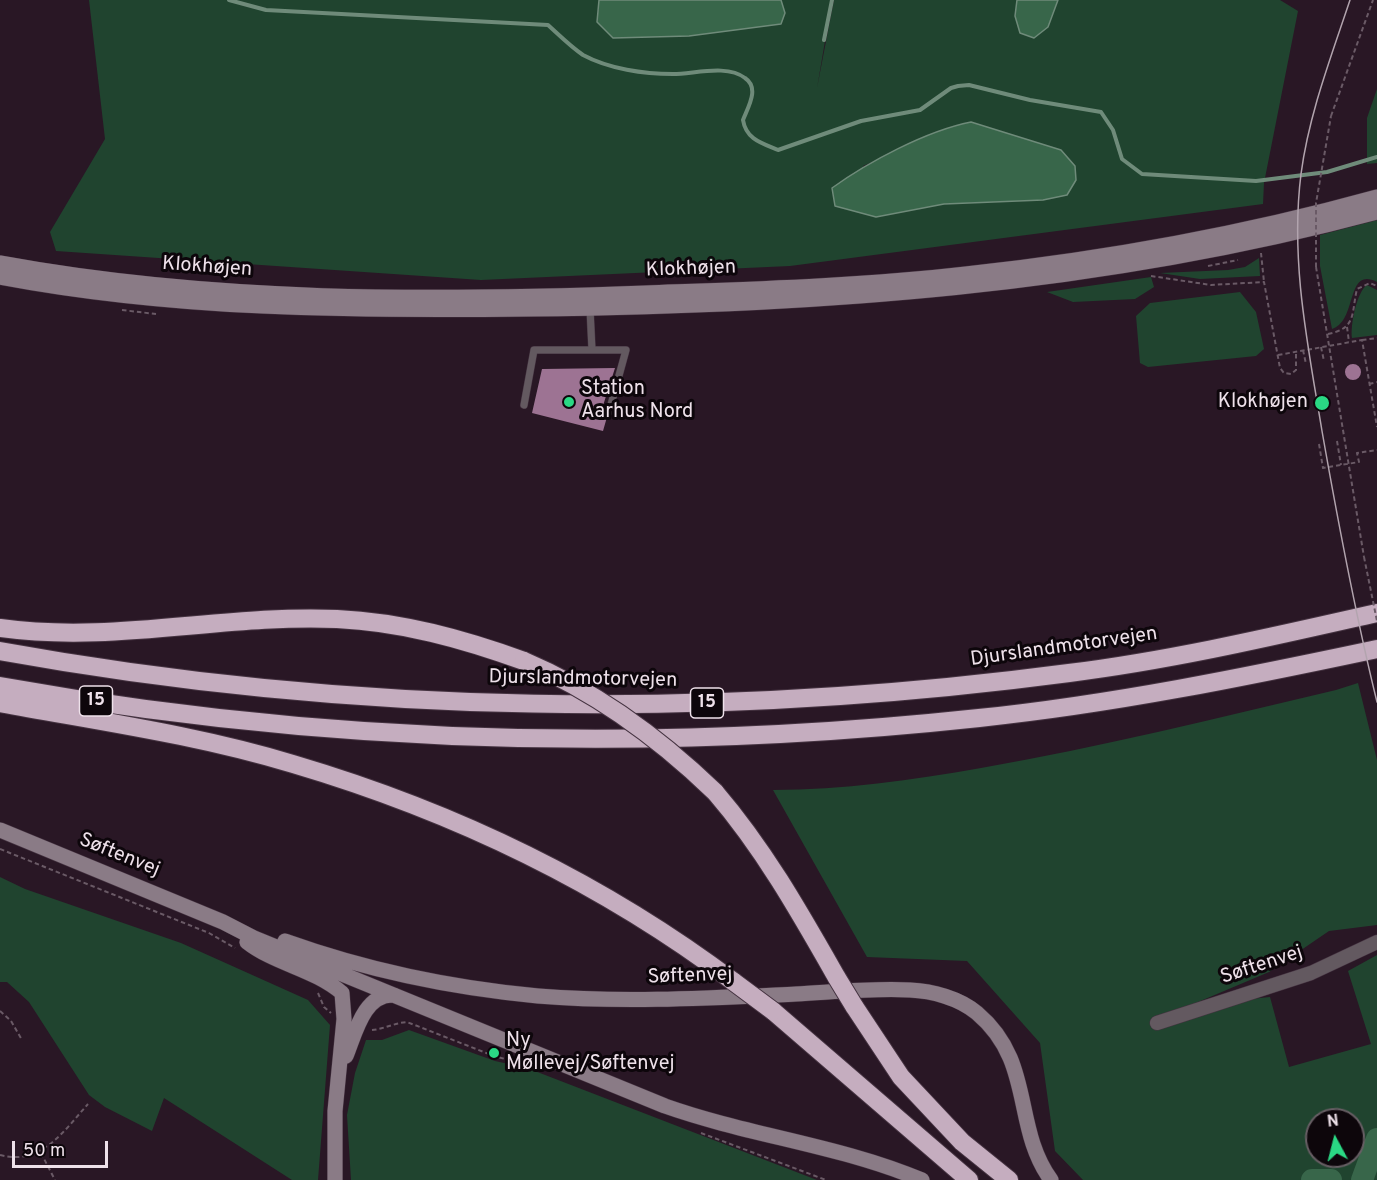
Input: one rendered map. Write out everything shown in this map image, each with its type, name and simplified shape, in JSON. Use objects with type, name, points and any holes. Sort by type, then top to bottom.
[{"type":"highway","name":"Djurslandmotorvejen","points":[[0,651],[180,680],[349,696],[592,705],[703,704],[865,694],[1072,673],[1277,636],[1377,613]]},
{"type":"highway","points":[[0,628],[107,633],[281,620],[338,619],[422,630],[467,640],[559,676],[619,711],[658,740],[715,792],[744,826],[780,879],[837,978],[901,1077],[962,1142],[1010,1180]]},
{"type":"highway","name":"15","points":[[0,686],[193,714],[339,728],[597,741],[728,736],[979,718],[1181,689],[1377,649]]},
{"type":"highway","points":[[0,703],[181,738],[291,763],[415,804],[485,834],[588,886],[667,934],[773,1011],[969,1180]]},
{"type":"street","name":"Klokhøjen","points":[[0,263],[155,285],[263,293],[374,296],[579,295],[805,287],[965,274],[1192,241],[1324,212],[1377,197]]},
{"type":"street","name":"Klokhøjen","points":[[0,277],[152,298],[262,307],[397,311],[590,309],[805,301],[968,288],[1071,276],[1197,255],[1377,212]]},
{"type":"street","name":"Søftenvej","points":[[0,830],[222,922],[254,938],[700,1118],[851,1154],[922,1180]]},
{"type":"street","name":"Søftenvej","points":[[222,922],[383,969],[442,982],[537,996],[692,999],[910,990],[950,998],[976,1012],[1006,1047],[1016,1067],[1037,1154],[1051,1180]]},
{"type":"street","points":[[222,922],[272,959],[333,985],[342,993],[351,1022],[341,1067],[335,1111],[335,1180]]},
{"type":"street","name":"Søftenvej","points":[[1157,1023],[1311,973],[1377,942]]},
{"type":"street","points":[[351,1022],[380,996],[396,996]]},
{"type":"lane","points":[[590,309],[592,350]]},
{"type":"lane","points":[[524,405],[534,350],[626,350],[609,412]]},
{"type":"path","points":[[1372,0],[1330,116],[1316,203],[1316,267],[1364,557],[1377,621]]},
{"type":"path","points":[[1315,206],[1324,204]]},
{"type":"path","points":[[1260,251],[1263,282],[1281,370],[1291,374],[1297,367],[1296,351]]},
{"type":"path","points":[[1149,275],[1211,285],[1263,282]]},
{"type":"path","points":[[1328,334],[1350,324],[1357,289],[1364,284],[1377,286]]},
{"type":"path","points":[[1347,327],[1349,342]]},
{"type":"path","points":[[1277,355],[1377,338]]},
{"type":"path","points":[[1362,340],[1377,428]]},
{"type":"path","points":[[1321,347],[1324,361]]},
{"type":"path","points":[[1303,350],[1306,364]]},
{"type":"path","points":[[1370,384],[1377,382]]},
{"type":"path","points":[[1337,441],[1341,465]]},
{"type":"path","points":[[1319,444],[1323,468],[1359,462],[1358,453],[1377,450]]},
{"type":"path","points":[[0,849],[209,933],[240,951]]},
{"type":"path","points":[[314,988],[327,1012],[369,1030],[407,1022],[494,1056],[521,1063]]},
{"type":"path","points":[[0,1011],[11,1021],[22,1040]]},
{"type":"path","points":[[0,1155],[40,1153],[57,1140],[88,1104]]},
{"type":"path","points":[[697,1131],[826,1180]]},
{"type":"path","points":[[40,1153],[55,1180]]},
{"type":"shaded area","points":[[89,0],[599,0],[597,22],[785,13],[781,0],[832,0],[817,88],[834,0],[1017,0],[1015,16],[1048,27],[1058,0],[1280,0],[1298,11],[1264,183],[1263,204],[790,266],[481,280],[56,251],[50,232],[105,139]],"holes":[[[971,122],[1043,200],[944,204],[876,217],[863,166],[954,126]]]},
{"type":"shaded area","points":[[599,0],[781,0],[785,13],[781,24],[689,36],[613,38],[597,22]]},
{"type":"shaded area","points":[[1017,0],[1058,0],[1048,27],[1034,38],[1020,33],[1015,16]]},
{"type":"shaded area","points":[[1377,89],[1377,163],[1367,164],[1367,118]]},
{"type":"shaded area","points":[[971,122],[1061,150],[1075,166],[1076,180],[1067,195],[1043,200],[944,204],[876,217],[835,206],[832,188],[863,168],[935,132]]},
{"type":"shaded area","points":[[1377,220],[1377,282],[1367,279],[1360,281],[1346,316],[1332,329],[1320,266],[1320,235]]},
{"type":"shaded area","points":[[1259,258],[1260,276],[1200,279],[1160,273],[1228,270],[1245,267]]},
{"type":"shaded area","points":[[1151,277],[1154,287],[1135,299],[1073,302],[1047,292]]},
{"type":"shaded area","points":[[1367,285],[1377,290],[1377,335],[1352,338],[1355,309],[1360,294]]},
{"type":"shaded area","points":[[1240,292],[1256,312],[1264,349],[1256,356],[1148,367],[1140,363],[1136,316],[1150,303]]},
{"type":"shaded area","points":[[1358,683],[1377,760],[1377,925],[1329,931],[1269,972],[1191,1005],[1270,997],[1289,1067],[1371,1044],[1348,971],[1377,955],[1377,1180],[1083,1180],[1055,1151],[1040,1043],[967,961],[867,957],[773,790],[825,788],[929,777],[1026,760],[1203,721]]},
{"type":"shaded area","points":[[0,877],[25,889],[181,943],[308,1000],[330,1025],[318,1180],[292,1180],[164,1098],[152,1131],[105,1107],[89,1095],[29,1002],[7,982],[0,982]]},
{"type":"shaded area","points":[[409,1030],[495,1061],[527,1068],[817,1180],[351,1180],[347,1115],[355,1073],[366,1040],[382,1040]]},
{"type":"building","points":[[1353,364],[1361,372],[1353,380],[1345,372]]},
{"type":"building","name":"Station Aarhus Nord","points":[[615,368],[600,415],[607,417],[603,431],[532,413],[542,369]]},
{"type":"waterway","points":[[229,0],[266,10],[548,25],[583,55],[615,67],[662,74],[729,71],[745,78],[752,87],[752,98],[743,120],[747,132],[755,140],[778,150],[861,121],[920,110],[951,88],[969,85],[1030,100],[1101,112],[1113,130],[1122,159],[1142,174],[1256,181],[1327,172],[1377,157]]},
{"type":"waterway","points":[[824,40],[832,0]]},
{"type":"waterway","points":[[1362,1180],[1377,1139]]},
{"type":"waterway","points":[[1312,1180],[1331,1180]]},
{"type":"tram line","points":[[1350,0],[1309,130],[1298,207],[1299,271],[1322,431],[1347,567],[1377,702]]},
{"type":"place","name":"Station Aarhus Nord","points":[[569,402]]},
{"type":"place","name":"Klokhøjen","points":[[1322,403]]},
{"type":"place","name":"Ny Møllevej/Søftenvej","points":[[494,1053]]}]
